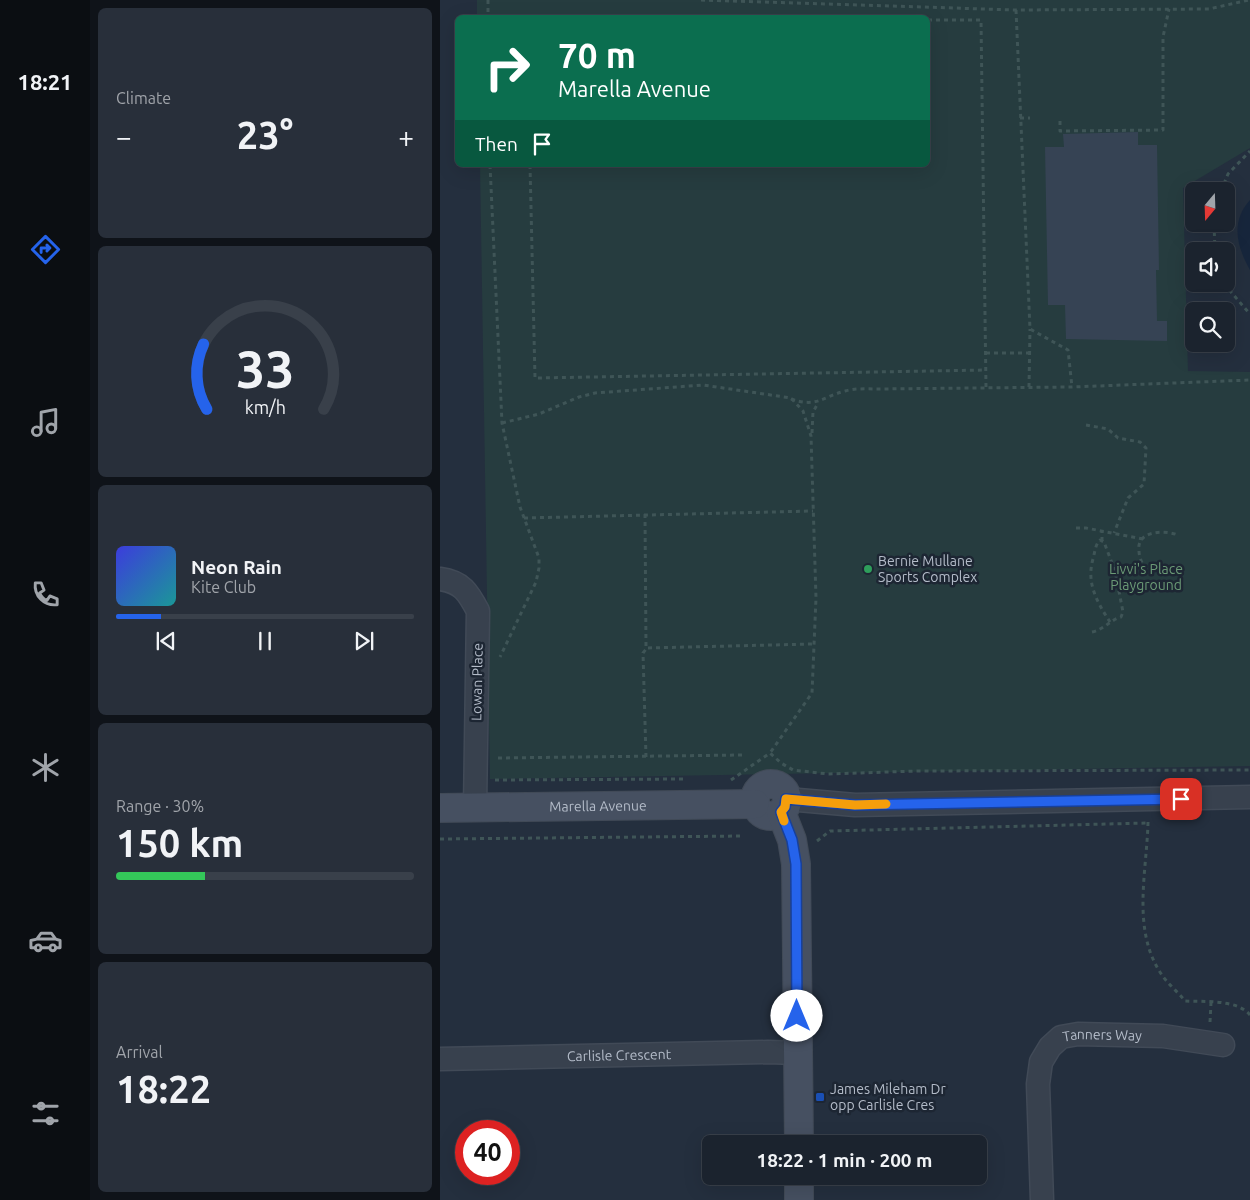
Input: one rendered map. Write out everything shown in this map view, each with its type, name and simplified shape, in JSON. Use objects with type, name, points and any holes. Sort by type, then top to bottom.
[{"type":"street","name":"Lowan Place","points":[[440,579],[452,580],[468,592],[478,611],[475,808]]},
{"type":"street","points":[[799,1135],[796,864],[784,806],[1250,797]]},
{"type":"street","name":"Marella Avenue","points":[[440,808],[755,804],[765,815],[772,816],[784,806]]},
{"type":"street","name":"Tanners Way","points":[[1042,1200],[1038,1084],[1041,1062],[1050,1047],[1061,1037],[1078,1034],[1163,1036],[1223,1045]]},
{"type":"street","name":"Carlisle Crescent","points":[[440,1059],[768,1052],[797,1054]]},
{"type":"street","points":[[799,1185],[800,1200]]},
{"type":"path","points":[[488,0],[488,15]]},
{"type":"path","points":[[701,0],[1016,10],[1209,9],[1249,0]]},
{"type":"path","points":[[1060,121],[1060,131],[1163,130],[1162,37],[1169,9]]},
{"type":"path","points":[[1016,10],[1030,329],[1029,387]]},
{"type":"path","points":[[930,20],[981,20],[986,388]]},
{"type":"path","points":[[1020,118],[1030,118]]},
{"type":"path","points":[[1225,182],[1228,174],[1250,151]]},
{"type":"path","points":[[490,167],[502,423],[511,470],[524,518],[539,558],[536,582],[498,662]]},
{"type":"path","points":[[530,167],[535,378],[986,370]]},
{"type":"path","points":[[1231,292],[1250,314]]},
{"type":"path","points":[[1030,329],[1068,350],[1072,387]]},
{"type":"path","points":[[986,353],[1029,354]]},
{"type":"path","points":[[502,423],[539,414],[578,397],[595,393],[703,385],[791,398],[801,402],[818,403],[846,390],[1072,387],[1250,380]]},
{"type":"path","points":[[791,398],[802,411],[811,436]]},
{"type":"path","points":[[728,782],[770,753],[812,693],[816,598],[811,436],[813,412],[818,403]]},
{"type":"path","points":[[1086,425],[1108,429],[1118,438],[1140,442],[1146,448],[1144,484],[1128,498],[1114,533]]},
{"type":"path","points":[[524,518],[813,511]]},
{"type":"path","points":[[645,514],[647,648],[643,653],[646,757]]},
{"type":"path","points":[[1076,528],[1143,539]]},
{"type":"path","points":[[1092,632],[1104,629],[1110,622],[1121,617],[1123,608],[1115,571],[1102,541],[1102,531]]},
{"type":"path","points":[[1145,570],[1138,552],[1139,544],[1143,539],[1154,532],[1169,532],[1178,535]]},
{"type":"path","points":[[1102,541],[1100,540],[1097,544],[1090,572],[1090,584],[1110,622]]},
{"type":"path","points":[[647,648],[814,644]]},
{"type":"path","points":[[498,748],[498,766]]},
{"type":"path","points":[[770,753],[781,763],[793,770],[828,774],[918,771],[1250,770]]},
{"type":"path","points":[[498,758],[742,756]]},
{"type":"path","points":[[498,773],[498,780]]},
{"type":"path","points":[[476,781],[646,778],[692,780]]},
{"type":"path","points":[[1147,800],[1148,823],[1142,910],[1150,947],[1161,974],[1185,1001],[1229,1004],[1246,1009],[1250,1014]]},
{"type":"path","points":[[816,847],[817,839],[830,831],[1148,823]]},
{"type":"path","points":[[440,839],[742,836]]},
{"type":"green space","name":"Bernie Mullane Sports Complex","points":[[477,0],[1250,0],[1250,148],[1193,182],[1185,182],[1185,187],[1183,188],[1186,302],[1185,352],[1187,352],[1188,371],[1250,372],[1250,766],[490,779],[480,167],[930,167],[930,15],[477,15]]},
{"type":"water","points":[[1250,200],[1250,270],[1239,244],[1238,226],[1244,208]]},
{"type":"building","points":[[1138,132],[1138,145],[1157,145],[1159,270],[1156,270],[1157,321],[1167,321],[1167,341],[1066,339],[1065,305],[1048,305],[1045,147],[1064,147],[1063,134]]},
{"type":"slow traffic","points":[[784,821],[781,812],[785,807],[786,799],[855,805],[886,804]]},
{"type":"place","name":"Bernie Mullane Sports Complex","points":[[868,569]]},
{"type":"place","name":"James Mileham Dr opp Carlisle Cres","points":[[820,1097]]},
{"type":"route","points":[[797,1016],[796,864],[792,840],[781,812],[785,807],[786,799],[855,805],[1181,799]]},
{"type":"park label","name":"Livvi's Place Playground","points":[[1146,578]]}]
